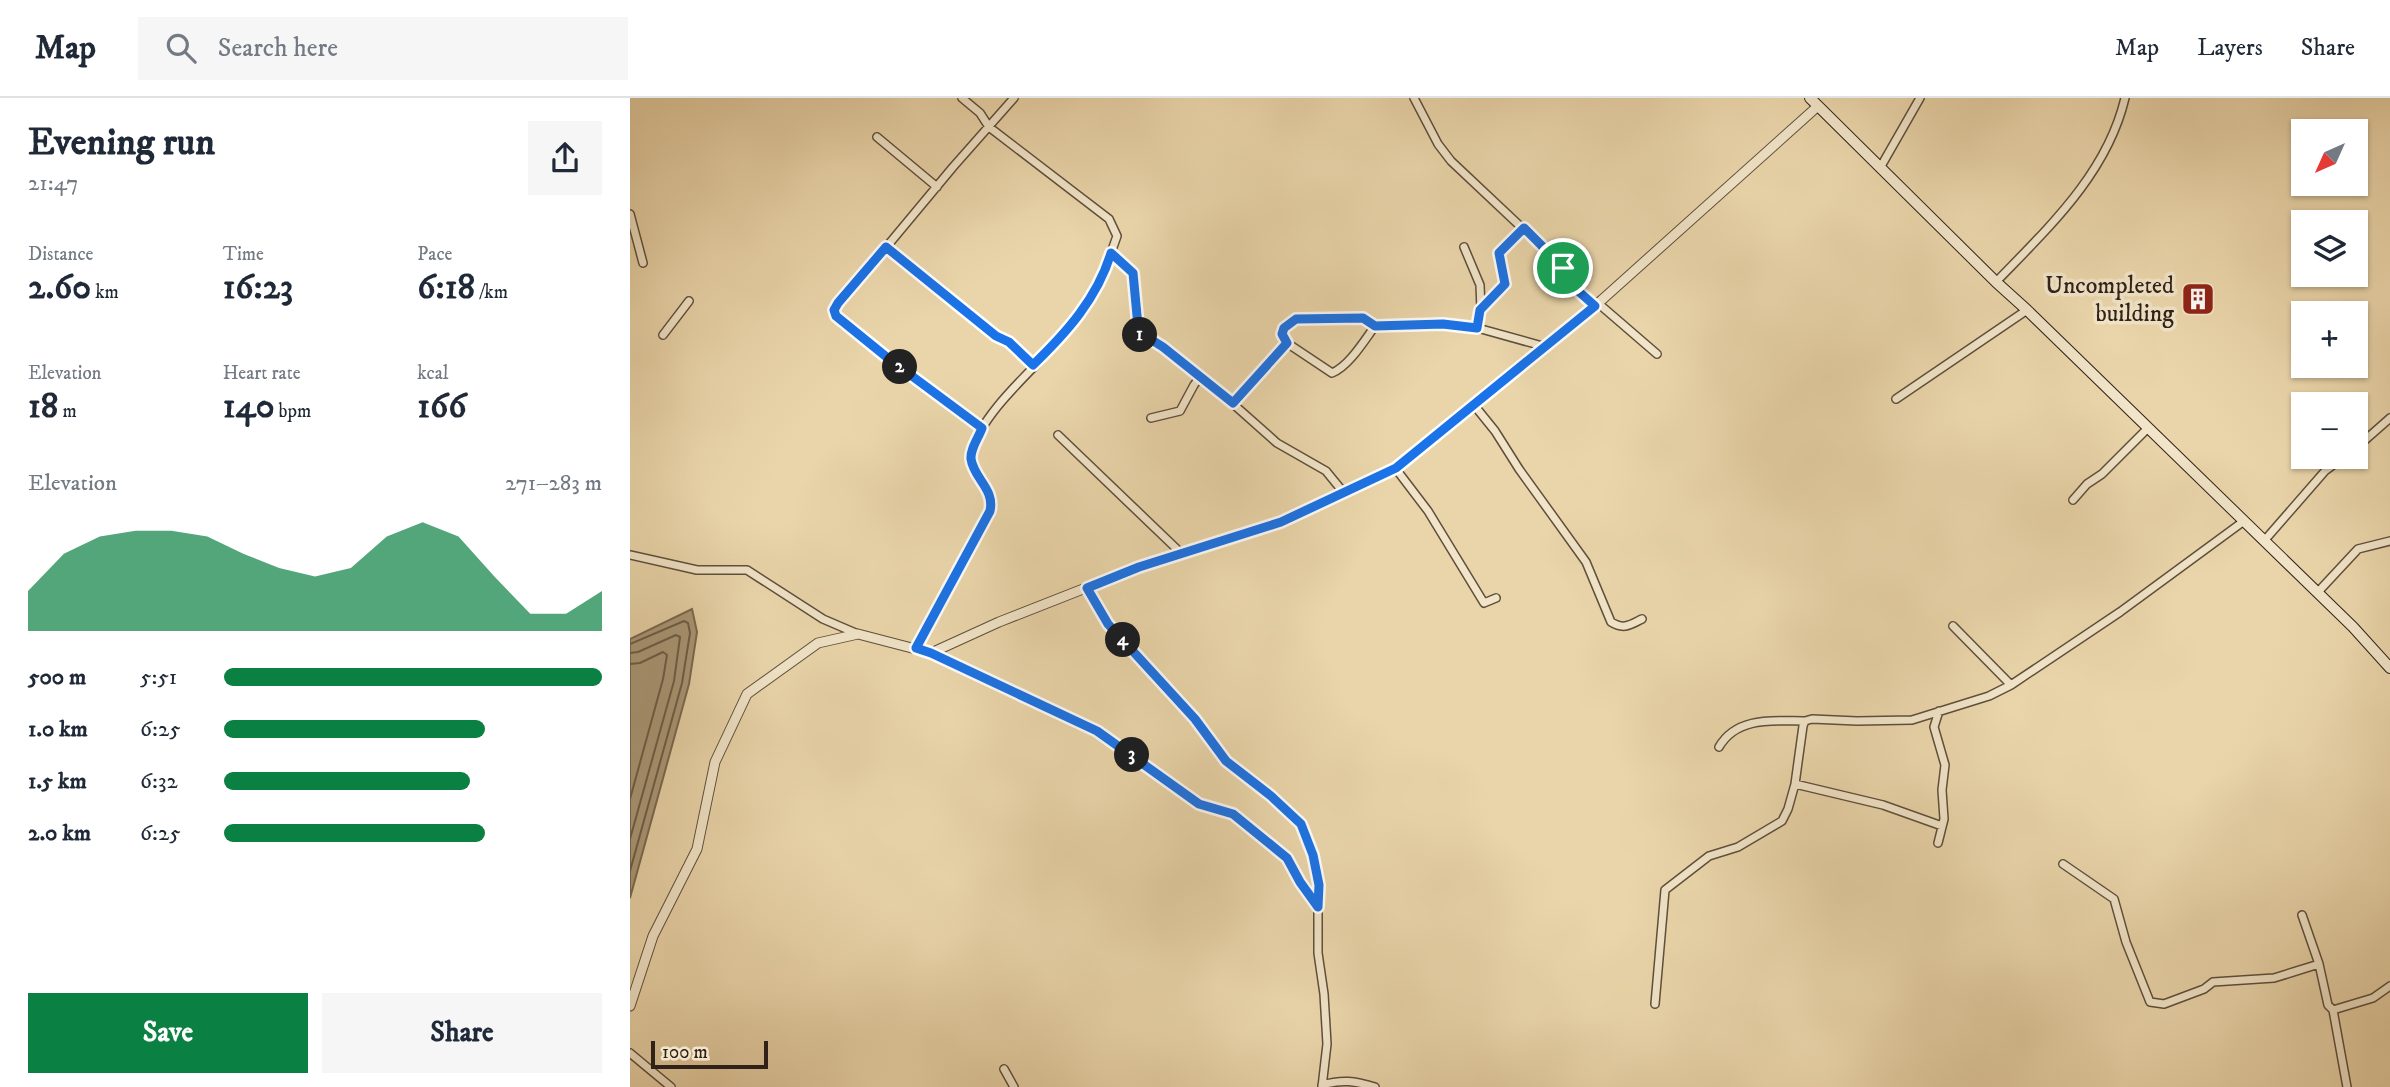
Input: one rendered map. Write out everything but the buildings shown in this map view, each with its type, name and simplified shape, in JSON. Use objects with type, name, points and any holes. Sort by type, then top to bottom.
[{"type":"main road","points":[[1814,102],[2244,521],[2390,668]]},
{"type":"street","points":[[916,648],[990,511],[990,495],[971,459],[982,428],[1033,365],[1070,328],[1098,286],[1117,236],[1109,219],[989,127],[980,113],[962,98]]},
{"type":"street","points":[[982,428],[889,359],[836,316],[834,310],[1014,98]]},
{"type":"street","points":[[1414,98],[1438,144],[1451,161],[1555,259],[1577,290],[1598,303],[1657,354]]},
{"type":"street","points":[[1880,168],[1920,98]]},
{"type":"street","points":[[1996,282],[2064,212],[2080,191],[2121,115],[2125,98]]},
{"type":"street","points":[[931,653],[999,622],[1087,588],[1281,522],[1396,468],[1598,303],[1814,102]]},
{"type":"street","points":[[877,137],[937,187]]},
{"type":"street","points":[[630,214],[643,263]]},
{"type":"street","points":[[1480,310],[1505,284],[1499,253],[1524,228]]},
{"type":"street","points":[[886,247],[996,336],[1009,342],[1033,365]]},
{"type":"street","points":[[1464,247],[1480,285],[1477,328]]},
{"type":"street","points":[[1111,253],[1133,273],[1140,337],[1155,342],[1233,403],[1278,443],[1326,471],[1344,493]]},
{"type":"street","points":[[663,335],[689,301]]},
{"type":"street","points":[[1896,399],[2027,310]]},
{"type":"street","points":[[1375,326],[1354,353],[1332,373],[1287,343],[1282,334],[1284,328],[1296,319],[1363,318],[1375,326],[1443,324],[1477,328],[1546,347]]},
{"type":"street","points":[[1233,403],[1287,343]]},
{"type":"street","points":[[1151,418],[1180,411],[1200,377]]},
{"type":"street","points":[[1474,405],[1586,562],[1611,622],[1619,627],[1627,627],[1642,619]]},
{"type":"street","points":[[2368,437],[2390,418]]},
{"type":"street","points":[[2073,500],[2148,428]]},
{"type":"street","points":[[1058,435],[1182,554]]},
{"type":"street","points":[[1396,468],[1428,511],[1484,603],[1496,598]]},
{"type":"street","points":[[2264,541],[2328,469]]},
{"type":"street","points":[[1719,747],[1726,735],[1743,725],[1764,721],[1912,720],[1939,710],[1978,701],[2011,685],[2120,612],[2244,521]]},
{"type":"street","points":[[2317,593],[2358,549],[2390,541]]},
{"type":"street","points":[[630,555],[696,570],[747,570],[823,619],[858,634],[931,653],[1097,731],[1199,804],[1233,814],[1287,858],[1318,907]]},
{"type":"street","points":[[1087,588],[1108,624],[1195,719],[1226,761],[1271,796],[1301,824],[1313,855],[1319,885],[1318,953],[1327,1044],[1322,1086],[1339,1080],[1355,1080],[1375,1087]]},
{"type":"street","points":[[1953,626],[2011,685]]},
{"type":"street","points":[[630,1006],[653,936],[697,849],[715,762],[747,694],[818,643],[858,634]]},
{"type":"street","points":[[1938,843],[1942,826],[1945,765],[1934,727],[1939,710]]},
{"type":"street","points":[[1655,1004],[1665,890],[1709,856],[1738,847],[1782,821],[1795,784],[1802,726],[1805,721]]},
{"type":"street","points":[[1795,784],[1883,805],[1942,826]]},
{"type":"street","points":[[2063,864],[2114,899],[2126,942],[2150,1002],[2164,1004],[2204,989],[2213,982],[2274,978],[2319,964]]},
{"type":"street","points":[[2302,915],[2319,964],[2328,1005],[2333,1010],[2347,1087]]},
{"type":"street","points":[[2333,1010],[2373,998],[2390,986]]},
{"type":"street","points":[[630,1053],[671,1087]]},
{"type":"street","points":[[1004,1069],[1014,1087]]},
{"type":"water","points":[[692,609],[697,632],[689,684],[630,898],[630,639]]},
{"type":"place","name":"Uncompleted building","points":[[2198,299]]},
{"type":"route","points":[[1524,228],[1563,268],[1577,290],[1595,306],[1396,468],[1281,522],[1139,567],[1087,588],[1108,624],[1195,719],[1226,761],[1271,796],[1301,824],[1313,855],[1319,885],[1318,907],[1287,858],[1233,814],[1199,804],[1097,731],[916,648],[992,503],[971,459],[982,428],[836,316],[834,310],[838,303],[886,247],[996,336],[1016,347],[1033,365],[1070,328],[1098,286],[1111,253],[1133,273],[1140,337],[1163,347],[1233,403],[1287,343],[1282,334],[1284,328],[1296,319],[1363,318],[1382,327],[1443,324],[1477,328],[1480,310],[1505,284],[1499,253],[1524,228]]}]
